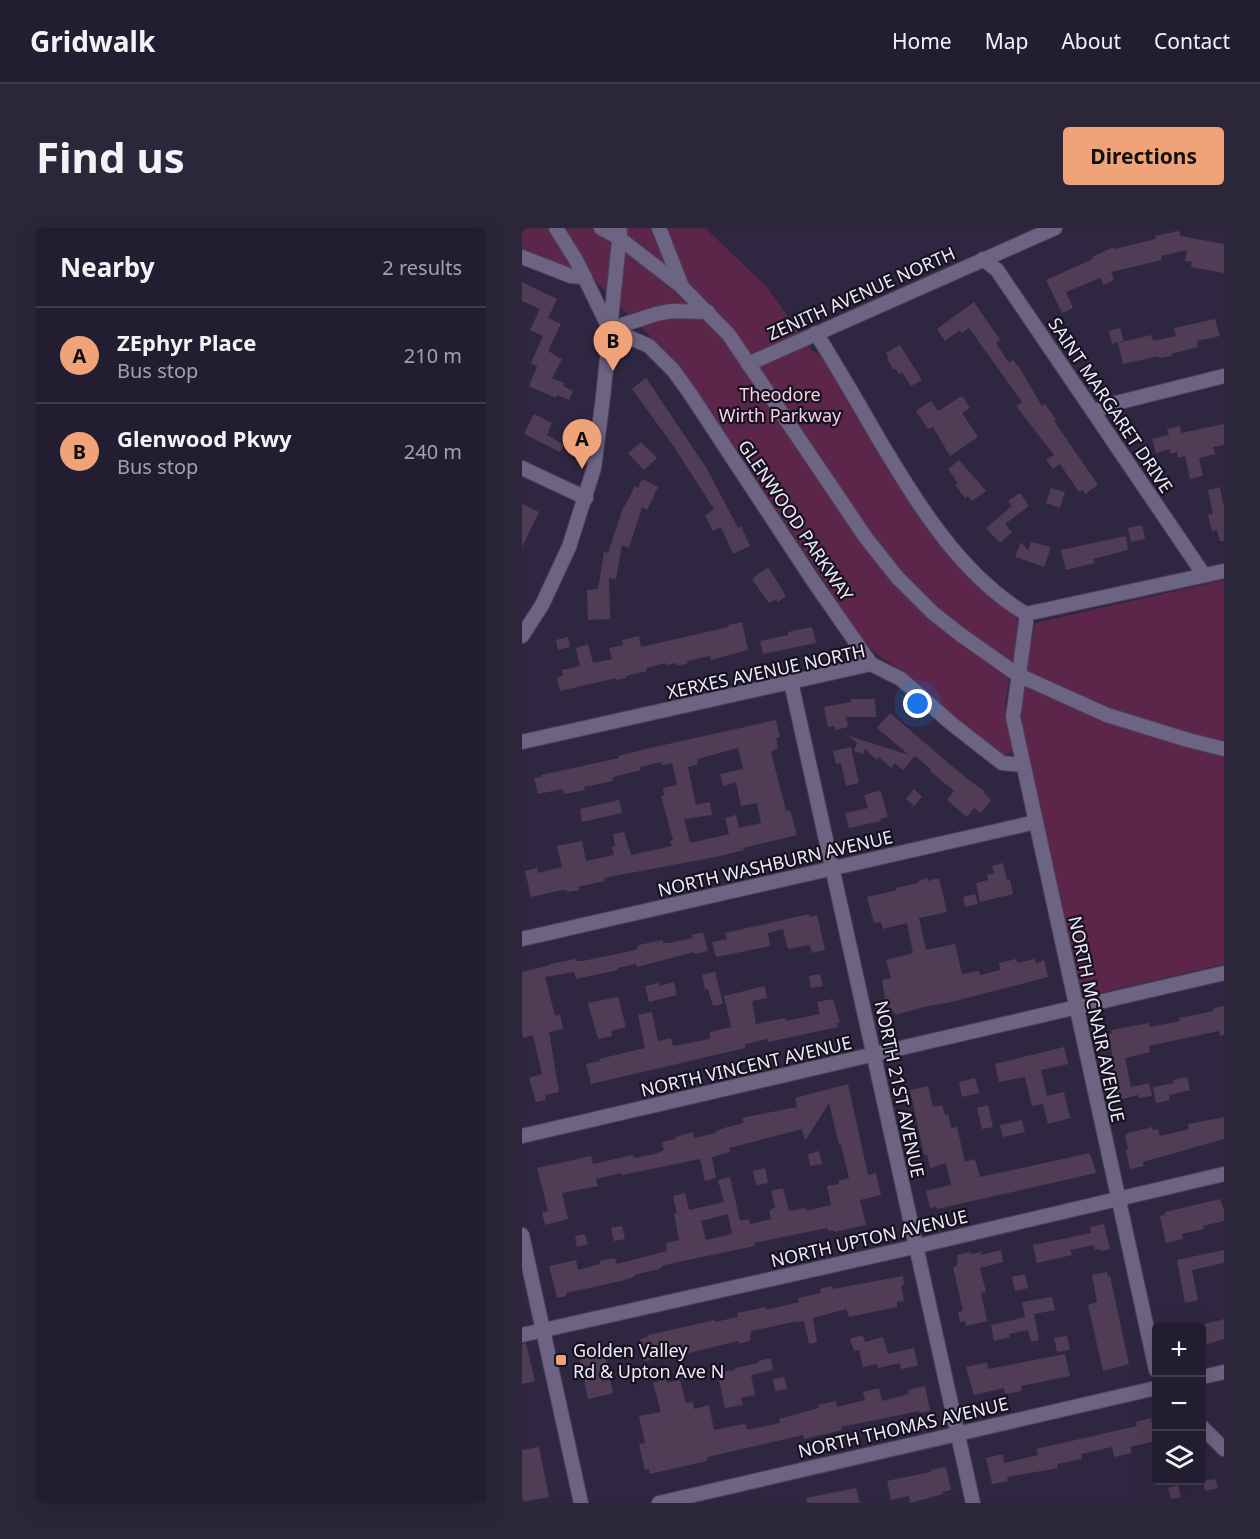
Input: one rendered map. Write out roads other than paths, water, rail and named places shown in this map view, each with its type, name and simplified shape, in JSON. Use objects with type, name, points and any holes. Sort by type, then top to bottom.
[{"type":"street","points":[[556,228],[585,277],[610,329]]},
{"type":"street","points":[[601,228],[620,233],[681,286],[729,335],[847,511],[897,577],[933,613],[1018,675],[1107,715],[1224,749]]},
{"type":"street","points":[[659,228],[681,286]]},
{"type":"street","name":"ZENITH AVENUE NORTH","points":[[748,364],[1055,228]]},
{"type":"street","points":[[522,636],[542,605],[556,577],[586,498],[598,440],[620,233]]},
{"type":"street","points":[[522,257],[571,276],[585,277]]},
{"type":"street","name":"SAINT MARGARET DRIVE","points":[[983,260],[997,270],[1204,575]]},
{"type":"street","points":[[610,329],[672,311],[708,312]]},
{"type":"street","name":"GLENWOOD PARKWAY","points":[[610,329],[649,346],[673,370],[871,664]]},
{"type":"street","points":[[816,333],[898,470],[935,524],[961,557],[992,590],[1026,614],[1224,571]]},
{"type":"street","points":[[1094,412],[1112,404],[1224,376]]},
{"type":"street","points":[[522,468],[586,498]]},
{"type":"street","points":[[1018,675],[1026,614]]},
{"type":"street","name":"XERXES AVENUE NORTH","points":[[522,742],[871,664],[901,679],[1002,764],[1023,765]]},
{"type":"street","name":"NORTH MCNAIR AVENUE","points":[[1018,675],[1012,717],[1152,1353]]},
{"type":"street","name":"NORTH 21ST AVENUE","points":[[791,682],[973,1503]]},
{"type":"street","name":"NORTH WASHBURN AVENUE","points":[[522,939],[1036,822]]},
{"type":"street","name":"NORTH VINCENT AVENUE","points":[[522,1136],[1224,973]]},
{"type":"street","name":"NORTH UPTON AVENUE","points":[[522,1335],[1224,1174]]},
{"type":"street","points":[[522,1235],[580,1503]]},
{"type":"street","points":[[1206,1376],[1224,1372]]},
{"type":"street","name":"NORTH THOMAS AVENUE","points":[[658,1503],[1152,1389]]},
{"type":"street","points":[[1206,1431],[1224,1449]]},
{"type":"place","name":"Glenwood Pkwy","points":[[613,371]]},
{"type":"place","name":"ZEphyr Place","points":[[582,469]]},
{"type":"place","name":"Golden Valley Rd & Upton Ave N","points":[[561,1360]]},
{"type":"park label","name":"Theodore Wirth Parkway","points":[[780,404]]}]
